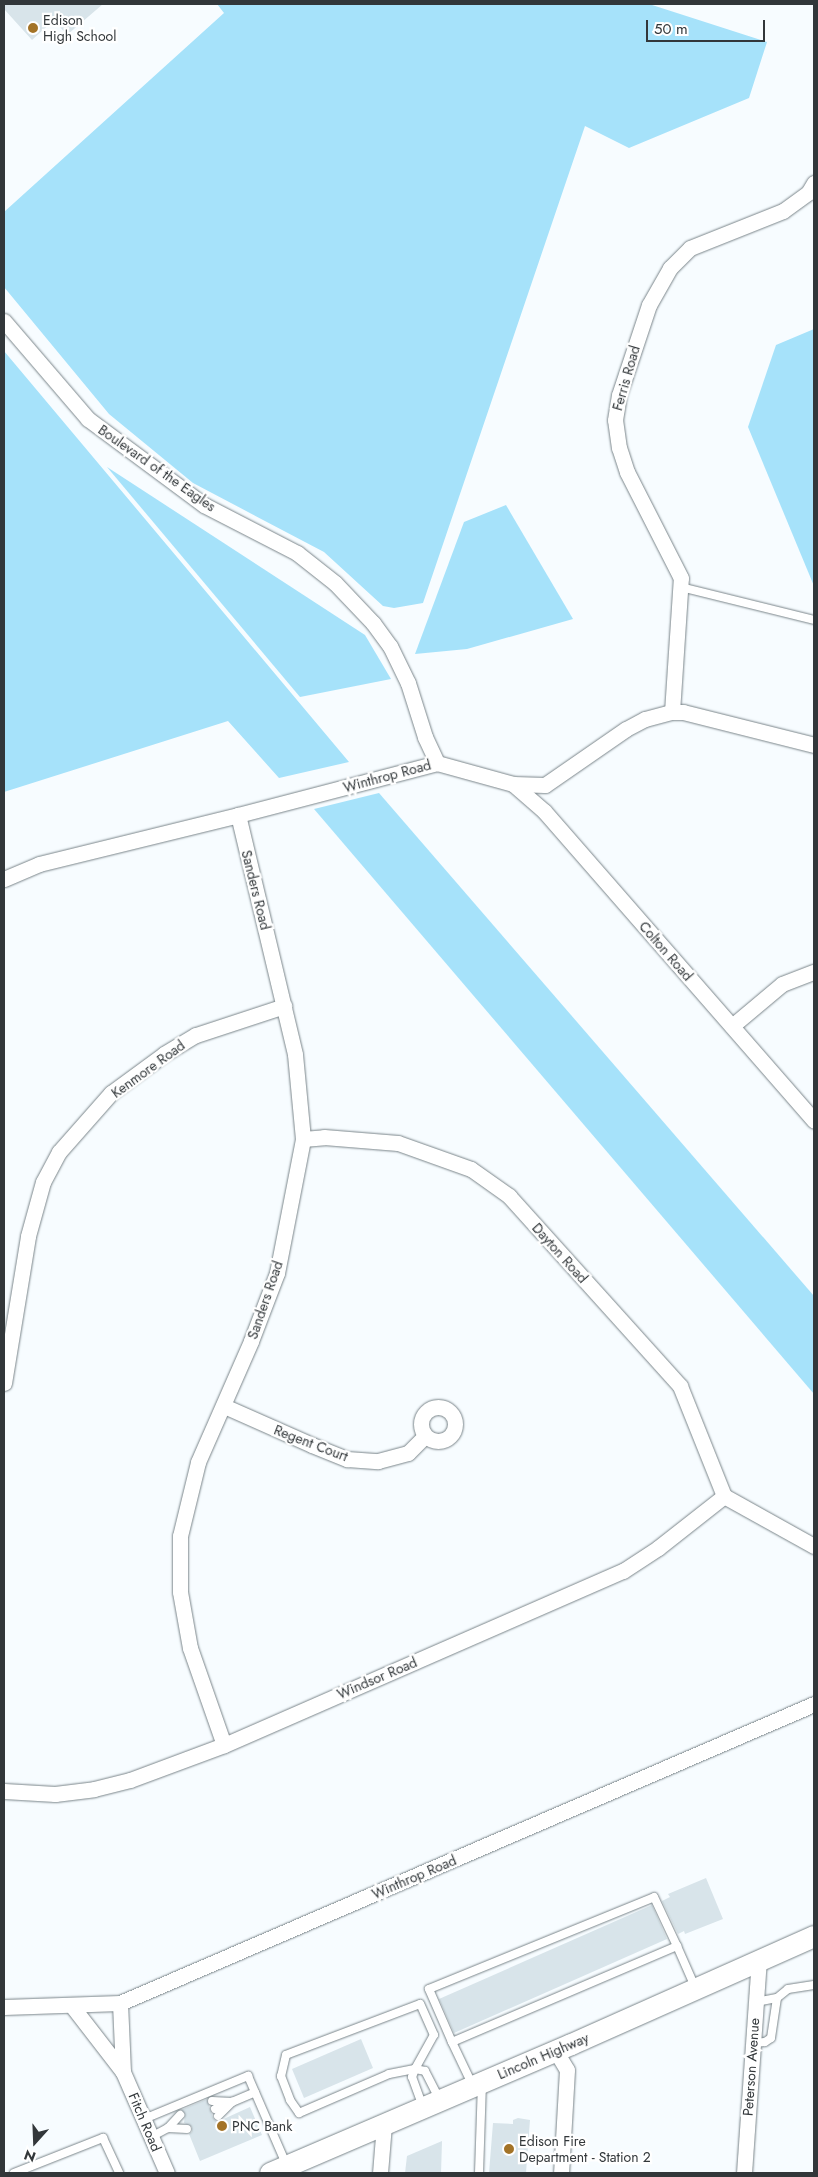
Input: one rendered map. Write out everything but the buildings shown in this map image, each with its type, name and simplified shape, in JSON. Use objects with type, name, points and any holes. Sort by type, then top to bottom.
[{"type":"main road","name":"Lincoln Highway","points":[[279,2170],[814,1936]]},
{"type":"street","name":"Ferris Road","points":[[672,712],[681,578],[628,472],[619,448],[615,420],[625,376],[649,305],[670,268],[690,248],[783,211],[808,193],[814,183]]},
{"type":"street","name":"Boulevard of the Eagles","points":[[4,321],[88,419],[204,504],[297,553],[335,583],[373,623],[390,646],[408,683],[425,737],[437,763]]},
{"type":"street","name":"Winthrop Road","points":[[4,879],[38,864],[238,815],[437,763],[513,784],[545,785],[626,728],[646,719],[672,712],[683,712],[814,745]]},
{"type":"street","name":"Colton Road","points":[[513,784],[544,811],[814,1121]]},
{"type":"street","name":"Sanders Road","points":[[224,1745],[190,1648],[180,1592],[180,1536],[198,1462],[224,1406],[277,1273],[303,1139],[295,1054],[238,815]]},
{"type":"street","points":[[732,1026],[782,984],[814,972]]},
{"type":"street","name":"Kenmore Road","points":[[4,1383],[28,1236],[43,1182],[59,1152],[112,1093],[164,1054],[196,1035],[284,1006]]},
{"type":"street","name":"Dayton Road","points":[[303,1139],[324,1137],[398,1143],[471,1169],[509,1196],[680,1386],[724,1496]]},
{"type":"street","name":"Regent Court","points":[[224,1406],[312,1445],[347,1458],[378,1461],[408,1453],[426,1436]]},
{"type":"street","points":[[724,1496],[814,1546]]},
{"type":"street","name":"Windsor Road","points":[[4,1791],[55,1794],[94,1789],[130,1780],[224,1745],[623,1572],[658,1548],[724,1496]]},
{"type":"street","name":"Winthrop Road","points":[[4,2007],[120,2003],[814,1704]]},
{"type":"street","name":"Peterson Avenue","points":[[744,2173],[759,1961]]},
{"type":"street","name":"Fitch Road","points":[[120,2003],[123,2072]]},
{"type":"street","name":"Fitch Road","points":[[72,2006],[123,2072],[167,2173]]},
{"type":"street","points":[[554,2050],[567,2070],[561,2173]]},
{"type":"street","points":[[380,2173],[384,2124]]},
{"type":"lane","points":[[681,587],[814,620]]},
{"type":"lane","points":[[479,2173],[478,2084],[452,2042],[428,1989],[654,1897],[696,1989]]},
{"type":"lane","points":[[452,2042],[677,1946]]},
{"type":"lane","points":[[756,2002],[778,1998],[788,1989],[814,1985]]},
{"type":"lane","points":[[753,2043],[765,2042],[771,2038],[778,1998]]},
{"type":"lane","points":[[432,2104],[412,2077],[415,2069],[434,2035],[420,2004],[286,2055],[281,2076],[290,2100],[298,2113],[389,2074],[415,2069],[425,2071],[432,2104]]},
{"type":"lane","points":[[144,2119],[248,2076],[255,2092],[279,2170]]},
{"type":"lane","points":[[232,2102],[215,2109],[255,2092]]},
{"type":"lane","points":[[151,2137],[183,2122],[168,2128]]},
{"type":"lane","points":[[14,2173],[103,2138],[119,2173]]},
{"type":"shaded area","points":[[217,4],[649,4],[767,42],[749,98],[629,148],[585,126],[423,603],[394,608],[383,606],[324,552],[193,483],[109,414],[4,287],[4,212],[224,13]]},
{"type":"shaded area","points":[[814,329],[814,586],[748,427],[776,345]]},
{"type":"shaded area","points":[[4,351],[349,762],[279,778],[228,721],[4,792]]},
{"type":"shaded area","points":[[107,467],[365,635],[391,679],[300,697]]},
{"type":"shaded area","points":[[506,505],[573,619],[467,649],[415,654],[464,522]]},
{"type":"shaded area","points":[[379,793],[814,1296],[814,1394],[314,809]]},
{"type":"place","name":"Edison High School","points":[[33,28]]},
{"type":"place","name":"PNC Bank","points":[[222,2126]]},
{"type":"place","name":"Edison Fire Department - Station 2","points":[[509,2149]]}]
